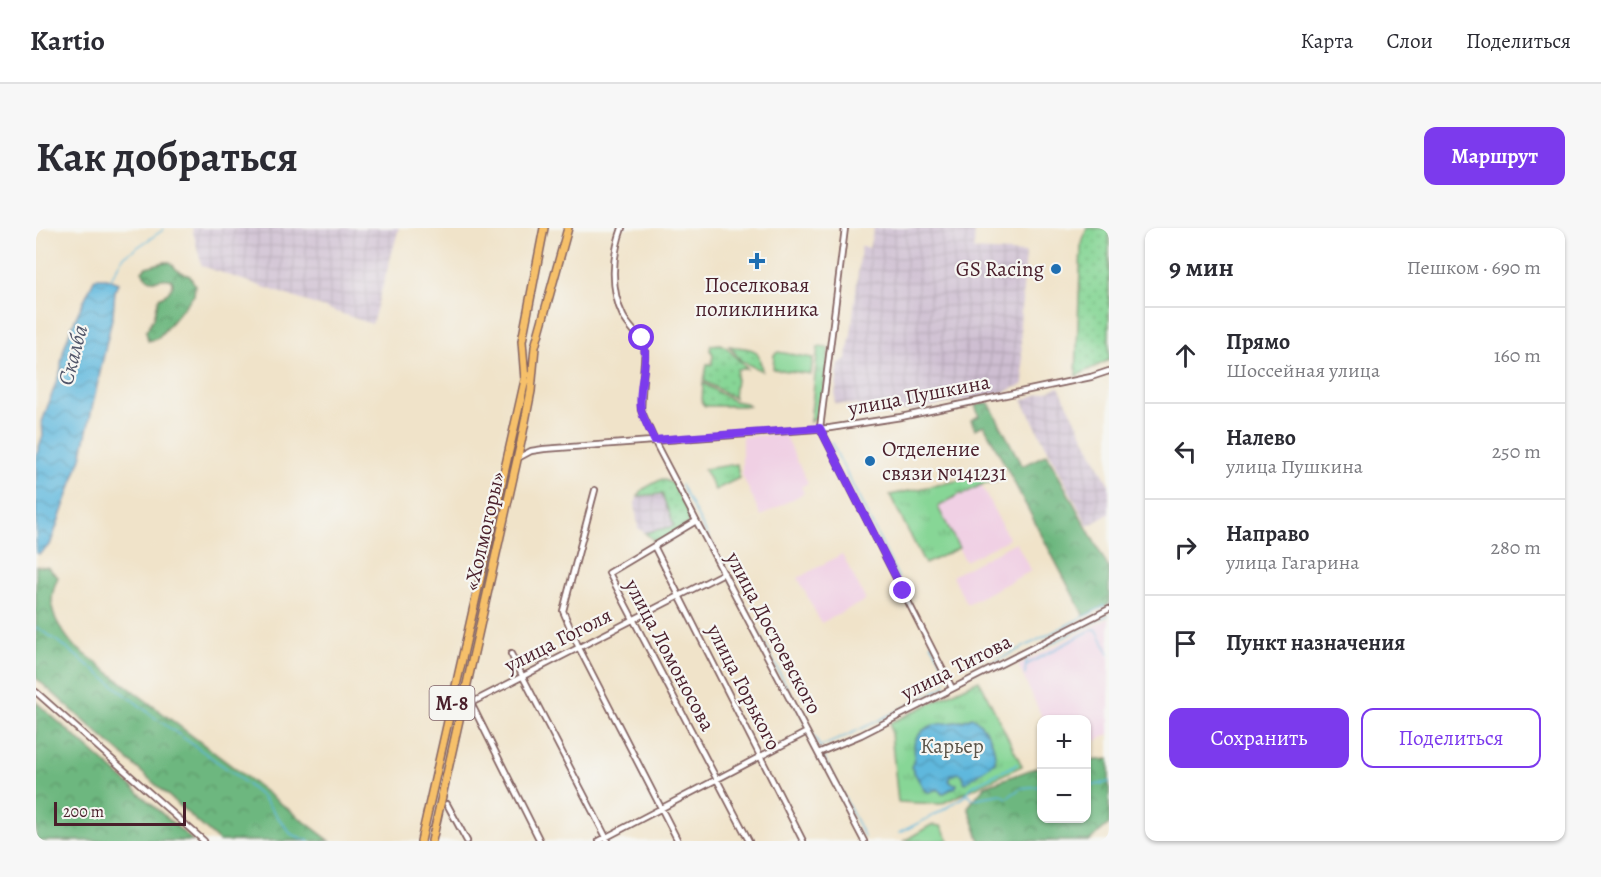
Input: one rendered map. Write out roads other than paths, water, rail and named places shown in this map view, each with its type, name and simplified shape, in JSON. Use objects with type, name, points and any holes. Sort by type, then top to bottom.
[{"type":"highway","name":"«Холмогоры»","points":[[421,841],[523,390],[525,380],[522,341],[544,228]]},
{"type":"highway","name":"«Холмогоры»","points":[[432,841],[521,442],[531,391],[535,347],[568,228]]},
{"type":"street","name":"улица Достоевского","points":[[622,228],[614,275],[623,317],[642,338],[645,347],[641,410],[654,440],[864,841]]},
{"type":"street","points":[[845,228],[820,428],[952,688]]},
{"type":"street","name":"улица Пушкина","points":[[544,449],[820,428],[901,417],[1047,387],[1109,371]]},
{"type":"street","points":[[521,442],[532,448],[544,449]]},
{"type":"street","points":[[517,459],[531,451],[544,449]]},
{"type":"street","points":[[595,490],[563,611],[579,648],[678,841]]},
{"type":"street","name":"улица Ломоносова","points":[[696,521],[655,548],[609,573],[749,841]]},
{"type":"street","name":"улица Горького","points":[[655,548],[803,841]]},
{"type":"street","name":"улица Гоголя","points":[[540,841],[471,703],[724,573]]},
{"type":"street","name":"улица Титова","points":[[818,753],[861,735],[1109,609]]},
{"type":"street","points":[[511,654],[607,839]]},
{"type":"street","points":[[36,692],[204,841]]},
{"type":"street","points":[[599,841],[607,839],[807,732]]},
{"type":"street","points":[[447,804],[467,841]]},
{"type":"water","points":[[95,278],[107,278],[118,283],[113,314],[81,458],[50,545],[39,554],[36,553],[36,456],[43,435],[42,422],[61,369],[68,336]]},
{"type":"water","points":[[972,717],[990,737],[995,762],[966,783],[963,775],[959,773],[950,776],[949,780],[957,784],[956,787],[942,794],[938,789],[925,791],[911,767],[915,741],[920,733],[934,725],[957,722]]},
{"type":"waterway","name":"Скалба","points":[[110,280],[123,257],[163,228]]},
{"type":"waterway","points":[[831,442],[899,579]]},
{"type":"waterway","points":[[681,485],[820,747],[898,711],[944,687],[946,683]]},
{"type":"waterway","points":[[931,643],[954,682],[1105,606]]},
{"type":"waterway","points":[[1025,675],[1026,661],[1030,654],[1108,615]]},
{"type":"waterway","points":[[36,627],[60,643],[154,717],[233,773],[263,798],[291,834],[309,841]]},
{"type":"waterway","points":[[1026,665],[1093,629],[1097,630],[1109,654]]},
{"type":"waterway","points":[[825,757],[864,836]]},
{"type":"waterway","points":[[899,833],[940,812],[963,797],[974,785],[1017,764]]},
{"type":"waterway","points":[[1091,786],[1109,782]]},
{"type":"waterway","points":[[966,796],[969,794],[972,799],[1001,794],[1007,798],[1021,788],[1037,786]]},
{"type":"place","name":"Поселковая поликлиника","points":[[757,261]]},
{"type":"place","name":"GS Racing","points":[[1056,269]]},
{"type":"place","name":"Отделение связи №141231","points":[[870,461]]},
{"type":"park label","name":"Карьер","points":[[952,746]]}]
